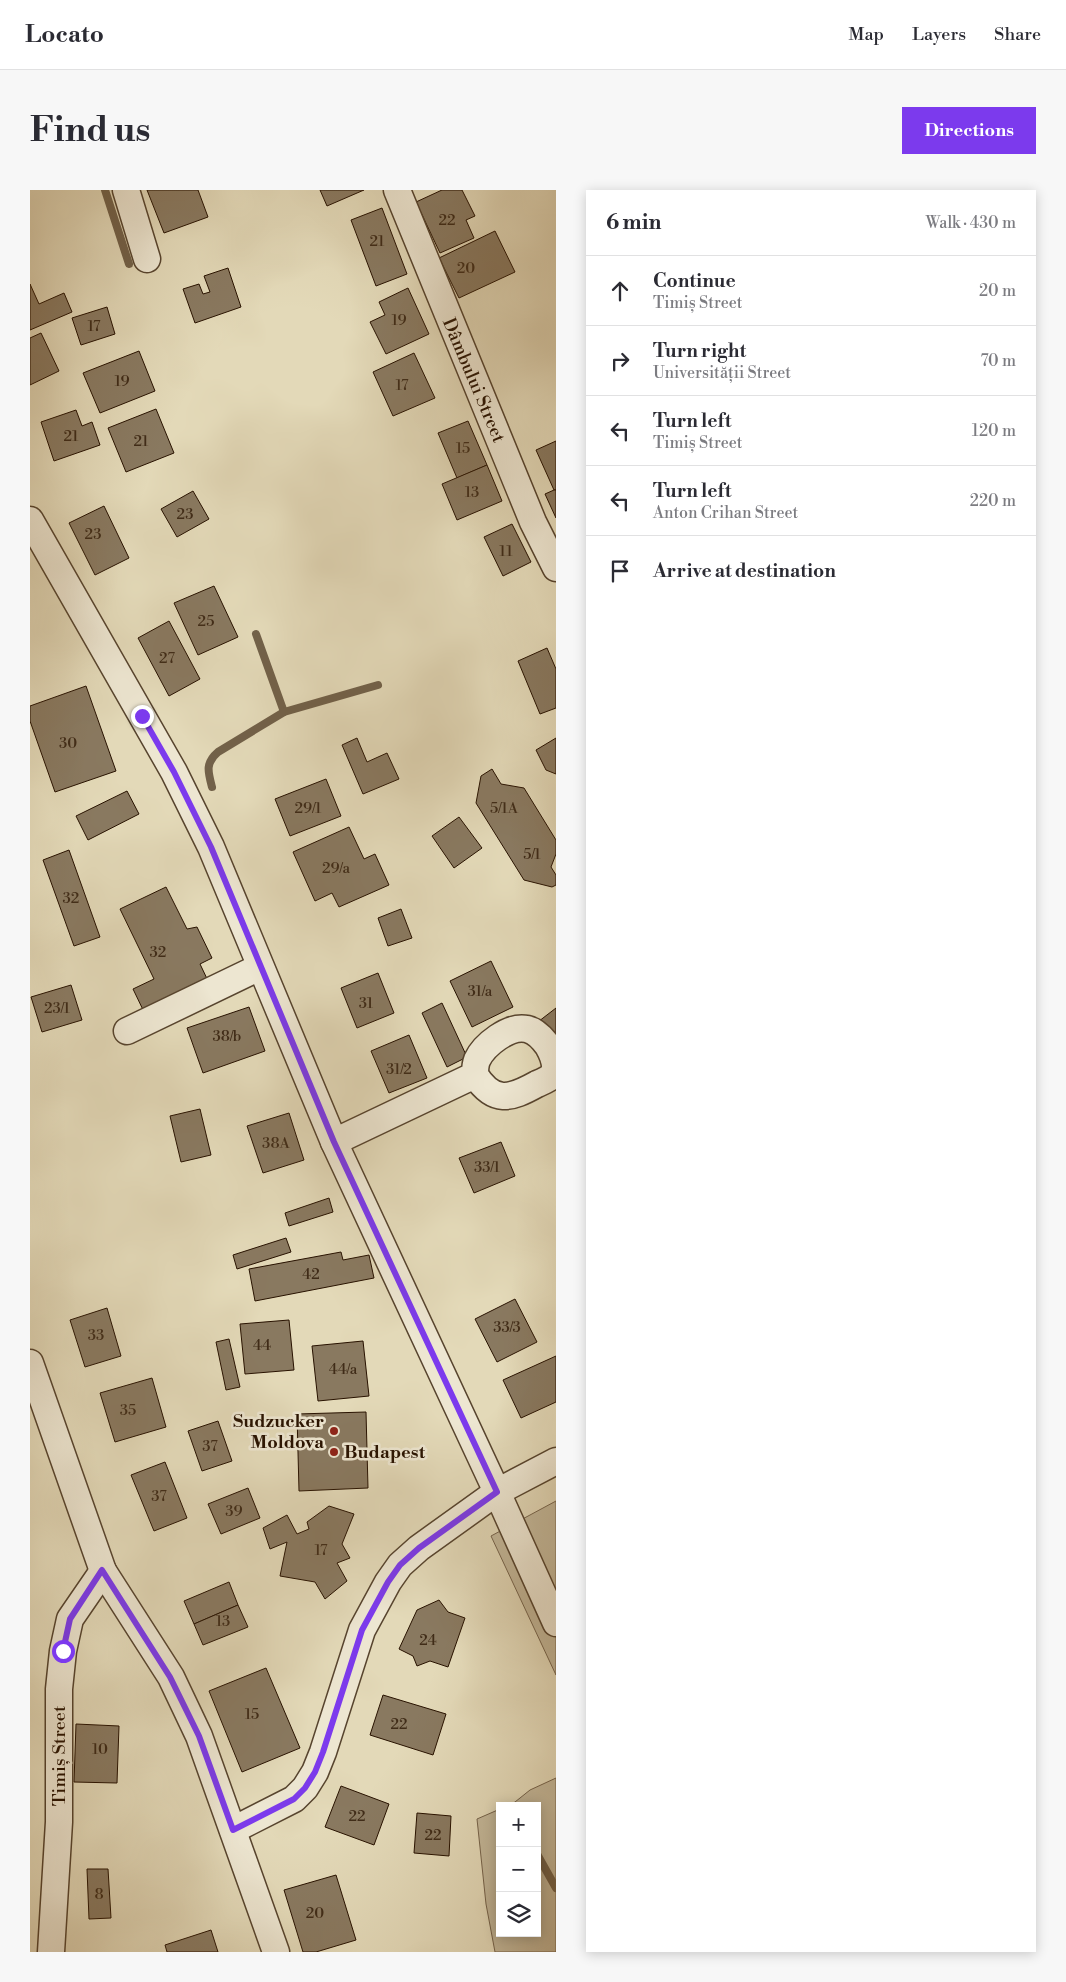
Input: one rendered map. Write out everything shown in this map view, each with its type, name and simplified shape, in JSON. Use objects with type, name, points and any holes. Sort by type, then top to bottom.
[{"type":"street","points":[[126,190],[146,259]]},
{"type":"street","name":"Dâmbului Street","points":[[396,190],[533,522],[556,568]]},
{"type":"street","points":[[30,520],[174,772],[211,847],[334,1142],[556,1623]]},
{"type":"street","points":[[127,1031],[260,967]]},
{"type":"street","points":[[334,1142],[475,1076]]},
{"type":"street","points":[[30,1363],[102,1570],[170,1677],[199,1736],[276,1952]]},
{"type":"street","points":[[233,1830],[294,1799],[305,1788],[315,1772],[323,1752],[362,1630],[388,1582],[400,1565],[434,1537],[497,1492],[556,1461]]},
{"type":"street","name":"Timiș Street","points":[[51,1952],[59,1822],[59,1689],[63,1651],[70,1619],[102,1570]]},
{"type":"shaded area","points":[[556,1501],[556,1675],[491,1536]]},
{"type":"shaded area","points":[[556,1778],[556,1952],[495,1952],[486,1904],[477,1819],[496,1811],[496,1937],[541,1937],[541,1802],[515,1802],[530,1790]]},
{"type":"building","points":[[147,190],[198,190],[208,217],[164,233]]},
{"type":"building","points":[[320,190],[364,190],[327,206]]},
{"type":"building","points":[[442,190],[462,190],[475,216],[466,220],[474,238],[440,253],[416,202]]},
{"type":"building","points":[[382,208],[407,274],[376,286],[351,220]]},
{"type":"building","points":[[495,231],[515,272],[459,298],[439,258]]},
{"type":"building","points":[[228,268],[241,307],[195,323],[183,289],[199,284],[203,294],[210,292],[204,276]]},
{"type":"building","points":[[30,284],[39,304],[64,293],[72,312],[30,330]]},
{"type":"building","points":[[408,288],[429,334],[386,354],[370,322],[385,315],[379,302]]},
{"type":"building","points":[[107,307],[115,334],[81,345],[72,318]]},
{"type":"building","points":[[41,333],[59,371],[30,385],[30,338]]},
{"type":"building","points":[[139,351],[155,391],[100,413],[83,373]]},
{"type":"building","points":[[414,353],[435,398],[393,416],[373,372]]},
{"type":"building","points":[[156,409],[174,453],[126,472],[108,428]]},
{"type":"building","points":[[76,410],[82,426],[92,422],[100,445],[54,461],[41,422]]},
{"type":"building","points":[[468,421],[487,465],[457,478],[438,433]]},
{"type":"building","points":[[556,441],[556,490],[554,490],[536,450]]},
{"type":"building","points":[[487,465],[502,501],[457,520],[442,484]]},
{"type":"building","points":[[556,490],[556,518],[545,494]]},
{"type":"building","points":[[193,491],[209,519],[177,537],[161,509]]},
{"type":"building","points":[[104,506],[129,558],[95,575],[69,523]]},
{"type":"building","points":[[512,524],[531,562],[503,576],[484,537]]},
{"type":"building","points":[[214,586],[238,637],[198,655],[174,603]]},
{"type":"building","points":[[169,621],[200,679],[169,696],[138,638]]},
{"type":"building","points":[[547,648],[556,669],[556,708],[540,714],[518,661]]},
{"type":"building","points":[[86,686],[116,771],[55,792],[30,721],[30,706]]},
{"type":"building","points":[[357,738],[367,762],[387,753],[399,779],[363,794],[342,745]]},
{"type":"building","points":[[556,738],[556,774],[546,770],[536,750]]},
{"type":"building","points":[[492,769],[501,784],[524,788],[556,840],[556,854],[551,867],[556,875],[556,885],[552,887],[524,880],[476,803],[481,776]]},
{"type":"building","points":[[326,779],[341,816],[290,836],[275,799]]},
{"type":"building","points":[[127,791],[139,814],[88,840],[76,816]]},
{"type":"building","points":[[459,817],[482,848],[454,868],[432,836]]},
{"type":"building","points":[[349,827],[364,859],[375,854],[389,885],[339,907],[332,893],[315,901],[293,852]]},
{"type":"building","points":[[69,850],[100,937],[74,946],[43,860]]},
{"type":"building","points":[[166,887],[187,929],[197,927],[212,958],[200,964],[210,985],[146,1016],[133,989],[154,979],[120,909]]},
{"type":"building","points":[[401,909],[412,938],[388,946],[378,918]]},
{"type":"building","points":[[491,961],[513,1007],[472,1027],[450,981]]},
{"type":"building","points":[[378,973],[394,1013],[357,1028],[341,988]]},
{"type":"building","points":[[71,985],[82,1020],[42,1032],[31,997]]},
{"type":"building","points":[[442,1003],[467,1057],[447,1067],[422,1013]]},
{"type":"building","points":[[249,1007],[265,1051],[203,1073],[187,1028]]},
{"type":"building","points":[[556,1008],[556,1052],[534,1025]]},
{"type":"building","points":[[409,1035],[427,1078],[389,1093],[371,1051]]},
{"type":"building","points":[[200,1109],[211,1155],[181,1162],[170,1116]]},
{"type":"building","points":[[289,1113],[304,1160],[263,1173],[247,1126]]},
{"type":"building","points":[[501,1142],[515,1176],[474,1193],[459,1158]]},
{"type":"building","points":[[329,1198],[333,1212],[289,1226],[285,1213]]},
{"type":"building","points":[[286,1238],[291,1252],[237,1269],[233,1255]]},
{"type":"building","points":[[341,1252],[343,1260],[369,1255],[374,1278],[255,1301],[249,1269]]},
{"type":"building","points":[[515,1299],[537,1342],[497,1362],[475,1319]]},
{"type":"building","points":[[107,1308],[121,1356],[85,1367],[70,1320]]},
{"type":"building","points":[[289,1320],[294,1370],[245,1374],[240,1324]]},
{"type":"building","points":[[229,1339],[240,1387],[226,1390],[216,1342]]},
{"type":"building","points":[[363,1341],[369,1396],[318,1401],[312,1346]]},
{"type":"building","points":[[556,1356],[556,1402],[521,1418],[503,1380]]},
{"type":"building","points":[[152,1378],[166,1427],[115,1442],[100,1393]]},
{"type":"building","points":[[366,1412],[368,1488],[299,1491],[297,1414]]},
{"type":"building","points":[[218,1421],[232,1461],[202,1471],[188,1431]]},
{"type":"building","points":[[165,1462],[187,1518],[154,1531],[131,1475]]},
{"type":"building","points":[[248,1488],[260,1518],[221,1534],[208,1504]]},
{"type":"building","points":[[329,1506],[354,1514],[342,1544],[350,1558],[337,1563],[347,1581],[325,1599],[315,1582],[280,1576],[287,1542],[270,1549],[263,1528],[287,1515],[297,1534],[309,1529],[307,1522]]},
{"type":"building","points":[[229,1582],[238,1605],[194,1624],[184,1601]]},
{"type":"building","points":[[439,1600],[448,1612],[465,1618],[448,1667],[430,1661],[417,1666],[413,1656],[399,1649],[417,1610]]},
{"type":"building","points":[[238,1605],[248,1627],[203,1645],[194,1624]]},
{"type":"building","points":[[266,1668],[300,1748],[242,1772],[209,1691]]},
{"type":"building","points":[[383,1695],[446,1714],[433,1755],[370,1735]]},
{"type":"building","points":[[76,1724],[119,1726],[117,1783],[74,1782]]},
{"type":"building","points":[[341,1786],[389,1804],[374,1845],[325,1827]]},
{"type":"building","points":[[417,1813],[451,1816],[449,1856],[414,1853]]},
{"type":"building","points":[[87,1869],[108,1869],[111,1918],[89,1919]]},
{"type":"building","points":[[336,1875],[356,1940],[316,1952],[303,1952],[284,1890]]},
{"type":"building","points":[[211,1930],[218,1952],[167,1952],[165,1945]]},
{"type":"waterway","points":[[105,190],[129,264]]},
{"type":"waterway","points":[[256,634],[284,712]]},
{"type":"waterway","points":[[212,787],[209,777],[209,764],[218,752],[284,712],[378,685]]},
{"type":"waterway","points":[[541,1861],[556,1888]]},
{"type":"place","name":"Sudzucker Moldova","points":[[334,1431]]},
{"type":"place","name":"Budapest","points":[[334,1452]]},
{"type":"route","points":[[63,1651],[70,1619],[102,1570],[170,1677],[199,1736],[233,1830],[294,1799],[305,1788],[315,1772],[323,1752],[362,1630],[388,1582],[400,1565],[449,1525],[497,1492],[334,1142],[211,847],[174,772],[142,716]]}]
